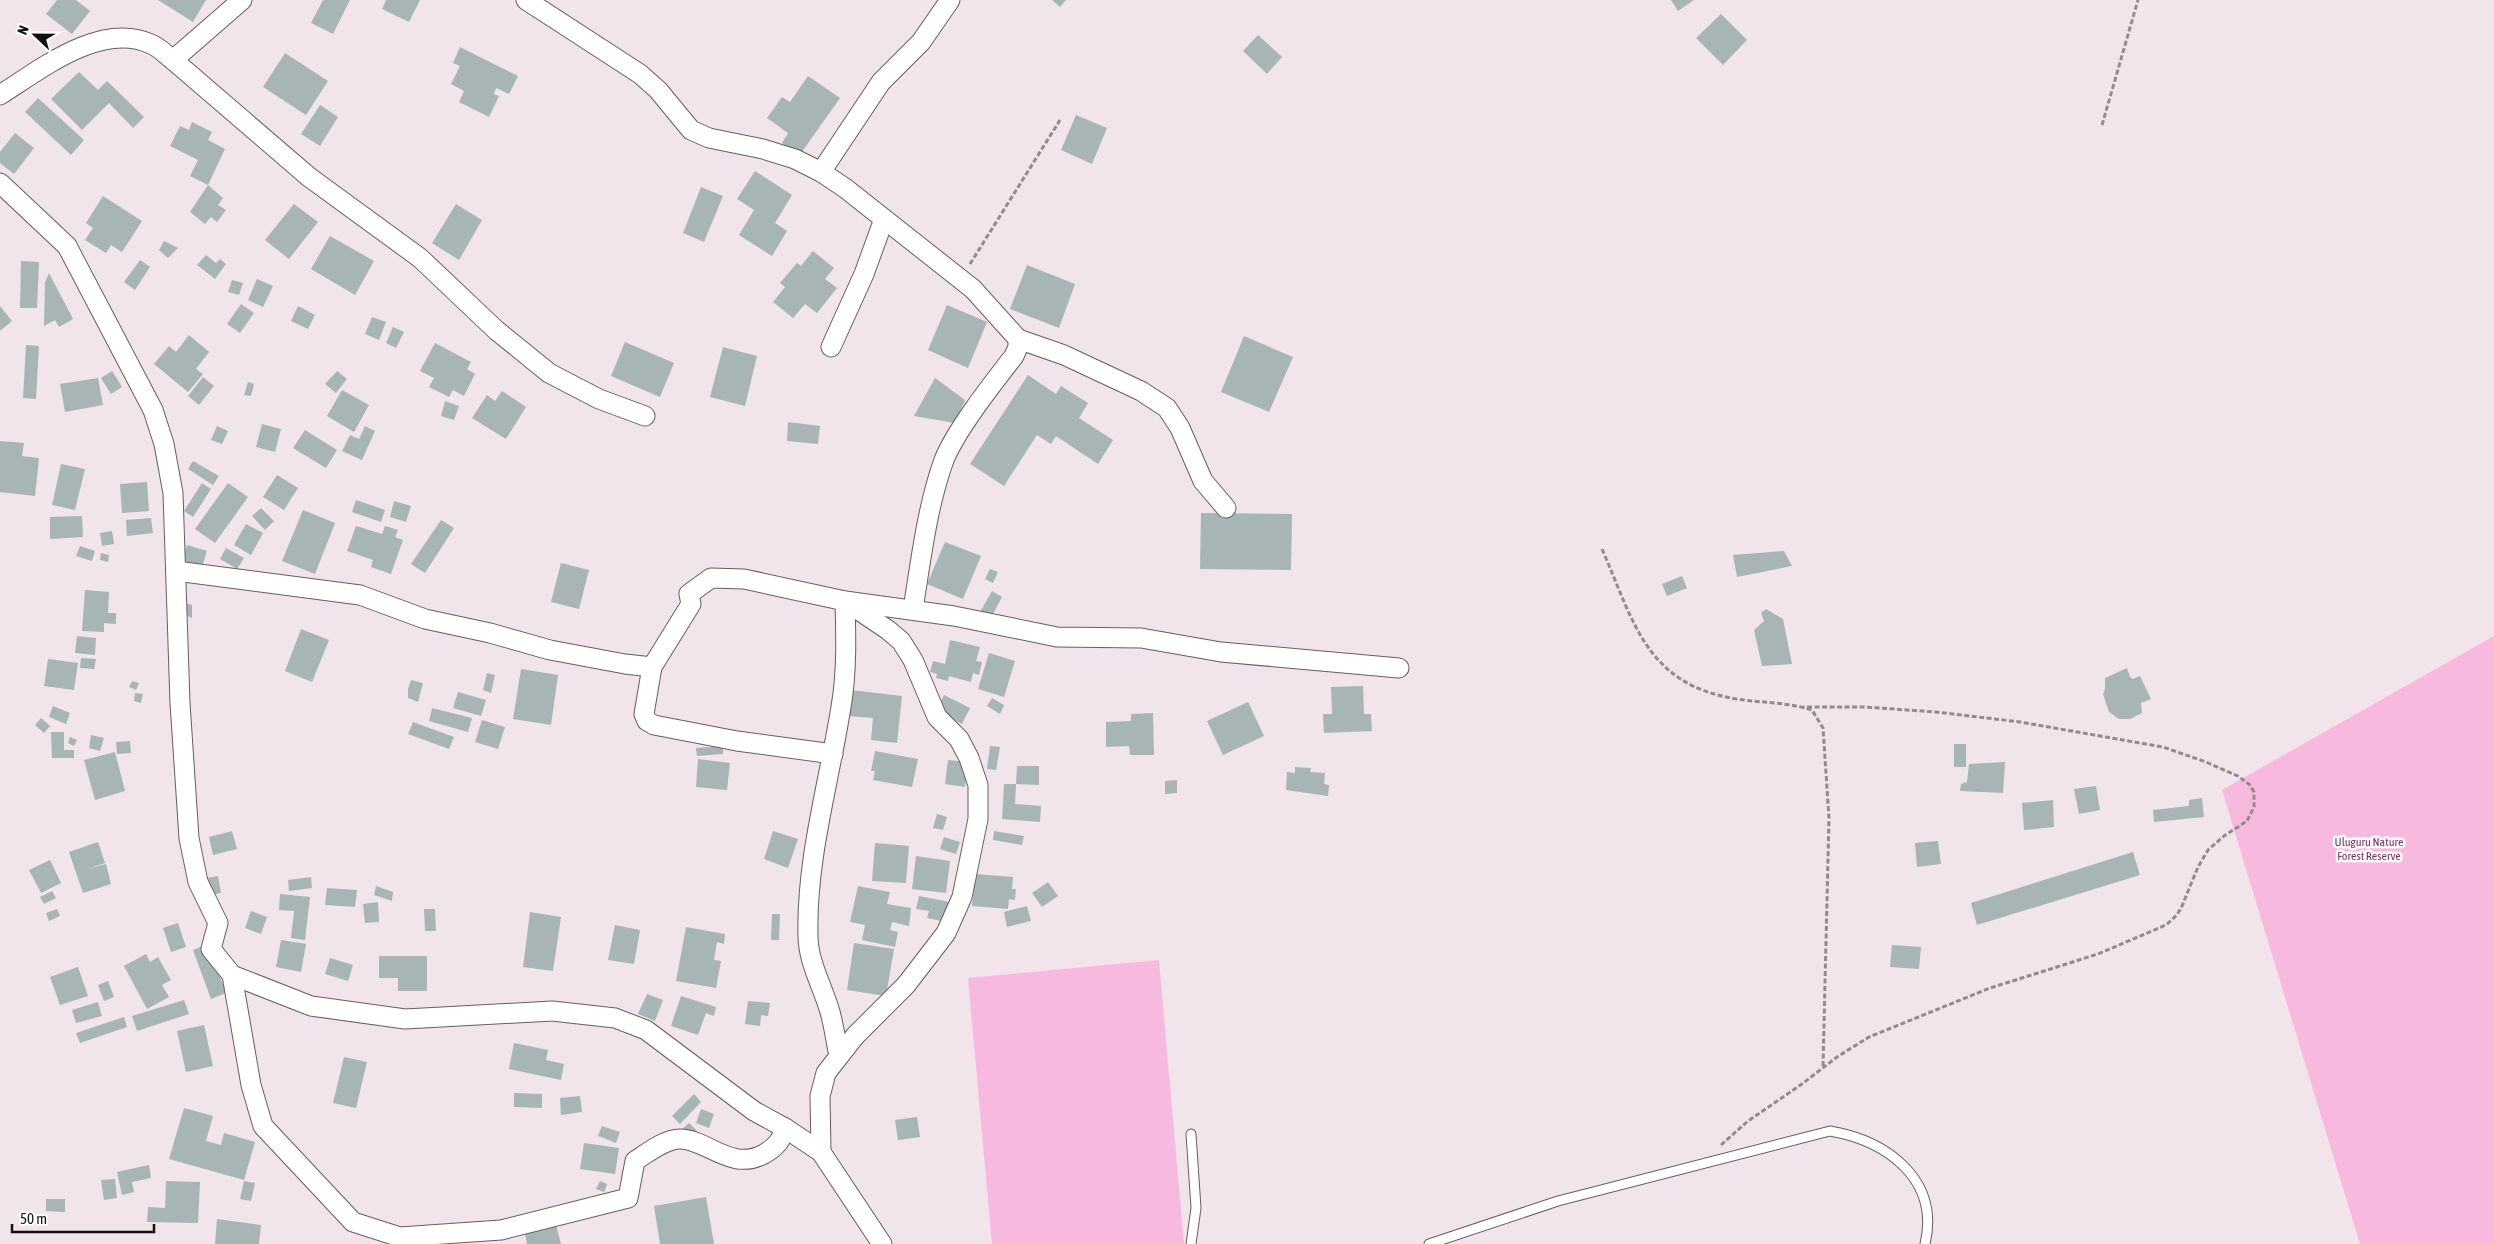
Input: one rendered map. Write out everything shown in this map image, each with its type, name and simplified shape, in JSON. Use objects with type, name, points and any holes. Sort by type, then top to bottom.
[{"type":"street","points":[[173,60],[242,0]]},
{"type":"street","points":[[526,0],[640,74],[658,90],[691,130],[709,138],[763,149],[795,159],[821,172],[973,289],[1018,339],[1064,355],[1141,391],[1167,408],[1184,435],[1203,481],[1226,508]]},
{"type":"street","points":[[821,172],[881,82],[921,42],[952,3]]},
{"type":"street","points":[[0,95],[50,63],[97,40],[120,36],[152,44],[309,176],[420,258],[496,330],[549,373],[599,399],[645,416]]},
{"type":"street","points":[[0,183],[68,246],[153,410],[164,444],[173,494],[180,703],[190,838],[198,882],[218,923],[211,949],[232,976],[252,1085],[263,1126],[354,1222],[400,1237],[500,1230],[566,1213],[587,1210],[628,1198],[635,1161],[665,1143],[676,1139],[686,1140],[718,1154],[750,1159],[758,1157],[777,1145],[783,1138],[785,1128]]},
{"type":"street","points":[[831,347],[864,274],[884,219]]},
{"type":"street","points":[[913,609],[934,498],[945,459],[960,433],[1014,356],[1018,347],[1018,339]]},
{"type":"street","points":[[176,571],[360,595],[425,619],[490,633],[550,650],[652,667]]},
{"type":"street","points":[[833,754],[737,742],[647,722],[644,714],[652,667],[691,604],[689,594],[711,578],[744,578],[845,602],[913,609],[1057,637],[1141,638],[1221,652],[1399,668]]},
{"type":"street","points":[[839,1056],[830,1012],[814,967],[808,938],[813,864],[824,790],[842,705],[846,645],[845,602]]},
{"type":"street","points":[[821,1152],[820,1089],[826,1073],[855,1036],[906,984],[946,933],[962,897],[978,819],[978,785],[969,758],[958,739],[938,717],[913,660],[901,641],[888,630],[845,602]]},
{"type":"street","points":[[232,976],[311,1006],[404,1019],[552,1011],[615,1018],[646,1030],[754,1111],[785,1128],[821,1152],[882,1244]]},
{"type":"lane","points":[[1429,1244],[1558,1201],[1777,1146],[1814,1133],[1830,1130],[1860,1138],[1909,1169],[1916,1178],[1928,1212],[1925,1244]]},
{"type":"lane","points":[[1191,1134],[1196,1208],[1191,1244]]},
{"type":"path","points":[[2102,125],[2138,0]]},
{"type":"path","points":[[960,278],[999,221],[1060,120]]},
{"type":"path","points":[[1602,549],[1647,648],[1665,670],[1693,687],[1736,699],[1803,707],[1864,707],[1936,712],[2020,722],[2157,746],[2184,754],[2238,776],[2250,785],[2255,800],[2251,815],[2247,821],[2224,836],[2208,850],[2198,867],[2177,915],[2166,925],[2098,954],[1990,988],[1869,1037],[1823,1067],[1733,1134],[1707,1163]]},
{"type":"path","points":[[1803,707],[1812,710],[1823,728],[1828,776],[1828,870],[1823,1067]]},
{"type":"green space","name":"Uluguru Nature Forest Reserve","points":[[2494,636],[2494,1244],[2360,1244],[2222,790]]},
{"type":"green space","points":[[1159,960],[1184,1244],[992,1244],[968,978]]},
{"type":"building","points":[[57,0],[76,0],[90,11],[72,34],[46,14]]},
{"type":"building","points":[[158,0],[206,0],[193,22]]},
{"type":"building","points":[[323,0],[350,0],[333,34],[311,23]]},
{"type":"building","points":[[386,0],[420,0],[409,22],[382,9]]},
{"type":"building","points":[[1052,0],[1066,0],[1060,7]]},
{"type":"building","points":[[1671,0],[1694,0],[1678,11]]},
{"type":"building","points":[[1721,14],[1747,40],[1723,65],[1696,38]]},
{"type":"building","points":[[1258,35],[1282,57],[1267,74],[1243,51]]},
{"type":"building","points":[[460,47],[518,76],[509,94],[496,88],[494,94],[499,96],[489,117],[459,102],[464,91],[451,84],[460,66],[453,63]]},
{"type":"building","points":[[285,53],[328,81],[306,115],[263,87]]},
{"type":"building","points":[[79,72],[98,90],[107,81],[144,117],[133,128],[109,103],[82,130],[51,99]]},
{"type":"building","points":[[808,76],[840,98],[799,156],[782,143],[788,133],[767,118],[782,97],[790,102]]},
{"type":"building","points":[[38,98],[84,140],[71,155],[25,112]]},
{"type":"building","points":[[320,105],[338,117],[320,146],[301,134]]},
{"type":"building","points":[[1076,115],[1107,128],[1092,164],[1061,150]]},
{"type":"building","points":[[192,122],[212,132],[208,140],[225,149],[208,185],[190,176],[198,160],[170,146],[180,126],[189,130]]},
{"type":"building","points":[[15,133],[34,148],[14,174],[0,163],[0,152]]},
{"type":"building","points":[[755,171],[792,195],[775,223],[787,231],[772,256],[739,235],[754,210],[737,199]]},
{"type":"building","points":[[208,185],[223,198],[218,205],[226,210],[217,222],[211,217],[205,224],[190,212]]},
{"type":"building","points":[[701,187],[723,196],[704,242],[683,233]]},
{"type":"building","points":[[103,196],[142,221],[122,252],[111,245],[106,253],[85,240],[93,228],[86,223]]},
{"type":"building","points":[[294,204],[318,222],[289,259],[265,240]]},
{"type":"building","points":[[456,204],[482,220],[459,260],[432,243]]},
{"type":"building","points":[[330,236],[374,261],[355,295],[311,269]]},
{"type":"building","points":[[164,241],[178,248],[168,258],[159,250]]},
{"type":"building","points":[[813,251],[834,268],[825,279],[837,288],[817,313],[805,304],[793,318],[773,302],[785,287],[780,283],[797,263],[801,266]]},
{"type":"building","points":[[206,255],[216,263],[220,259],[226,264],[215,279],[197,265]]},
{"type":"building","points":[[140,260],[150,267],[135,290],[124,282]]},
{"type":"building","points":[[21,261],[39,262],[37,308],[20,308]]},
{"type":"building","points":[[1027,265],[1075,284],[1059,328],[1010,309]]},
{"type":"building","points":[[49,273],[73,319],[59,327],[55,320],[44,326],[45,283]]},
{"type":"building","points":[[257,279],[273,286],[263,307],[248,300]]},
{"type":"building","points":[[232,280],[243,283],[239,295],[228,292]]},
{"type":"building","points":[[241,304],[254,313],[240,333],[227,324]]},
{"type":"building","points":[[947,305],[987,322],[968,368],[928,350]]},
{"type":"building","points":[[0,306],[12,321],[0,331]]},
{"type":"building","points":[[298,306],[315,315],[308,329],[291,321]]},
{"type":"building","points":[[372,317],[386,322],[379,340],[365,334]]},
{"type":"building","points":[[393,327],[404,332],[396,348],[386,343]]},
{"type":"building","points":[[189,335],[209,352],[196,369],[203,374],[188,392],[154,364],[169,346],[176,352]]},
{"type":"building","points":[[1244,336],[1293,357],[1269,412],[1221,392]]},
{"type":"building","points":[[625,342],[674,363],[660,397],[611,376]]},
{"type":"building","points":[[435,343],[471,362],[467,369],[475,374],[464,396],[453,390],[449,397],[429,387],[434,378],[420,371]]},
{"type":"building","points":[[26,345],[39,346],[36,399],[23,398]]},
{"type":"building","points":[[723,347],[757,356],[745,406],[710,397]]},
{"type":"building","points":[[112,371],[122,387],[111,394],[101,378]]},
{"type":"building","points":[[337,371],[347,379],[336,393],[325,384]]},
{"type":"building","points":[[1028,375],[1056,394],[1061,386],[1088,403],[1079,418],[1113,440],[1098,464],[1056,436],[1051,444],[1037,435],[1004,486],[970,464]]},
{"type":"building","points":[[203,377],[214,386],[199,405],[188,396]]},
{"type":"building","points":[[98,378],[103,405],[65,412],[60,384]]},
{"type":"building","points":[[935,378],[965,400],[955,423],[914,416]]},
{"type":"building","points":[[248,382],[254,384],[251,396],[244,395]]},
{"type":"building","points":[[342,390],[369,405],[354,432],[327,416]]},
{"type":"building","points":[[502,391],[526,407],[506,439],[472,418],[487,395],[495,401]]},
{"type":"building","points":[[445,401],[459,406],[454,420],[441,416]]},
{"type":"building","points":[[788,422],[820,426],[818,444],[787,441]]},
{"type":"building","points":[[262,424],[281,429],[275,452],[256,447]]},
{"type":"building","points":[[217,426],[228,431],[222,444],[211,440]]},
{"type":"building","points":[[365,426],[375,431],[362,460],[342,451],[350,435],[359,439]]},
{"type":"building","points":[[305,430],[337,450],[326,468],[293,448]]},
{"type":"building","points":[[0,441],[24,443],[22,456],[39,458],[35,496],[0,492]]},
{"type":"building","points":[[193,461],[219,476],[213,485],[188,469]]},
{"type":"building","points":[[61,464],[85,469],[75,510],[52,505]]},
{"type":"building","points":[[277,475],[298,488],[284,510],[263,497]]},
{"type":"building","points":[[147,482],[149,511],[122,513],[120,484]]},
{"type":"building","points":[[202,483],[211,489],[193,517],[184,511]]},
{"type":"building","points":[[228,483],[248,497],[215,543],[195,529]]},
{"type":"building","points":[[356,500],[385,510],[381,522],[352,512]]},
{"type":"building","points":[[394,501],[411,506],[406,522],[390,517]]},
{"type":"building","points":[[261,508],[274,521],[265,530],[252,516]]},
{"type":"building","points":[[303,510],[335,523],[315,574],[282,561]]},
{"type":"building","points":[[1201,513],[1292,514],[1291,570],[1200,569]]},
{"type":"building","points":[[82,516],[83,537],[50,539],[50,517]]},
{"type":"building","points":[[151,518],[153,533],[127,536],[126,520]]},
{"type":"building","points":[[441,520],[454,528],[425,573],[411,564]]},
{"type":"building","points":[[246,524],[263,533],[251,555],[234,545]]},
{"type":"building","points":[[356,526],[382,534],[385,526],[398,530],[395,537],[403,540],[391,574],[371,567],[373,560],[347,551]]},
{"type":"building","points":[[112,531],[114,544],[102,546],[100,533]]},
{"type":"building","points":[[945,542],[981,556],[963,599],[927,584]]},
{"type":"building","points":[[187,545],[207,551],[202,567],[182,560]]},
{"type":"building","points":[[80,546],[95,551],[92,561],[76,556]]},
{"type":"building","points":[[226,548],[244,558],[237,569],[220,559]]},
{"type":"building","points":[[1784,551],[1792,566],[1737,577],[1733,555]]},
{"type":"building","points":[[101,553],[109,555],[108,562],[100,560]]},
{"type":"building","points":[[561,563],[589,570],[579,609],[551,602]]},
{"type":"building","points":[[990,569],[998,572],[993,583],[985,579]]},
{"type":"building","points":[[1682,576],[1687,588],[1667,596],[1662,584]]},
{"type":"building","points":[[85,590],[109,592],[108,613],[116,613],[116,624],[104,623],[104,632],[82,631]]},
{"type":"building","points":[[992,591],[1002,597],[991,618],[980,612]]},
{"type":"building","points":[[185,603],[192,605],[192,618],[185,615]]},
{"type":"building","points":[[1766,609],[1783,619],[1792,664],[1762,666],[1754,630],[1764,621],[1761,613]]},
{"type":"building","points":[[301,629],[329,640],[312,682],[285,671]]},
{"type":"building","points":[[77,636],[96,638],[95,655],[75,653]]},
{"type":"building","points":[[950,640],[980,647],[976,661],[982,662],[979,675],[973,673],[971,682],[949,676],[948,681],[936,678],[937,674],[930,672],[933,661],[945,664]]},
{"type":"building","points":[[989,653],[1015,661],[1004,697],[978,689]]},
{"type":"building","points":[[81,658],[96,659],[94,669],[80,668]]},
{"type":"building","points":[[48,659],[78,663],[74,690],[44,686]]},
{"type":"building","points":[[2127,668],[2130,677],[2133,679],[2140,676],[2151,699],[2141,703],[2142,713],[2130,719],[2119,719],[2109,712],[2103,694],[2105,678]]},
{"type":"building","points":[[521,669],[558,675],[551,725],[513,719]]},
{"type":"building","points":[[487,673],[495,675],[491,693],[483,690]]},
{"type":"building","points":[[411,680],[423,683],[418,702],[408,698]]},
{"type":"building","points":[[132,681],[139,683],[136,690],[129,687]]},
{"type":"building","points":[[1363,686],[1364,714],[1371,714],[1372,731],[1324,733],[1323,714],[1332,714],[1331,687]]},
{"type":"building","points":[[850,690],[902,696],[897,743],[871,740],[873,718],[847,716]]},
{"type":"building","points":[[458,692],[486,700],[481,716],[453,708]]},
{"type":"building","points":[[135,693],[143,694],[141,703],[134,701]]},
{"type":"building","points":[[944,695],[970,708],[962,724],[936,711]]},
{"type":"building","points":[[992,698],[1004,705],[1000,714],[987,706]]},
{"type":"building","points":[[1248,702],[1264,736],[1223,755],[1207,721]]},
{"type":"building","points":[[53,706],[70,713],[66,724],[49,717]]},
{"type":"building","points":[[432,708],[472,718],[468,732],[429,721]]},
{"type":"building","points":[[1153,713],[1154,755],[1130,755],[1129,746],[1106,747],[1106,722],[1131,721],[1131,714]]},
{"type":"building","points":[[41,718],[50,726],[44,733],[35,725]]},
{"type":"building","points":[[482,720],[505,727],[498,749],[475,742]]},
{"type":"building","points":[[413,722],[454,737],[449,749],[408,734]]},
{"type":"building","points":[[51,732],[64,732],[64,750],[74,750],[74,758],[52,758]]},
{"type":"building","points":[[91,735],[104,738],[100,751],[89,748]]},
{"type":"building","points":[[70,737],[77,740],[74,746],[68,743]]},
{"type":"building","points":[[130,741],[131,753],[117,754],[116,742]]},
{"type":"building","points":[[1954,744],[1966,744],[1966,767],[1954,767]]},
{"type":"building","points":[[723,746],[723,754],[697,756],[696,748]]},
{"type":"building","points":[[990,746],[1000,747],[996,770],[987,769]]},
{"type":"building","points":[[875,751],[918,759],[912,787],[873,780],[875,771],[871,771]]},
{"type":"building","points":[[115,752],[125,791],[95,800],[84,760]]},
{"type":"building","points":[[698,759],[730,763],[727,790],[696,787]]},
{"type":"building","points":[[948,760],[968,762],[965,787],[945,784]]},
{"type":"building","points":[[2005,762],[2003,793],[1960,791],[1961,784],[1967,782],[1969,764]]},
{"type":"building","points":[[1017,766],[1039,766],[1039,785],[1016,784]]},
{"type":"building","points":[[1295,767],[1311,768],[1310,772],[1325,773],[1324,784],[1329,785],[1328,796],[1286,790],[1287,772],[1295,773]]},
{"type":"building","points":[[1177,780],[1177,793],[1165,794],[1165,781]]},
{"type":"building","points":[[1004,784],[1016,784],[1015,804],[1041,806],[1040,822],[1002,819]]},
{"type":"building","points":[[2096,786],[2100,810],[2079,814],[2074,789]]},
{"type":"building","points":[[2202,798],[2204,817],[2154,822],[2153,810],[2189,806],[2189,800]]},
{"type":"building","points":[[2053,800],[2054,827],[2024,830],[2022,803]]},
{"type":"building","points":[[937,814],[947,817],[943,830],[933,828]]},
{"type":"building","points":[[232,831],[237,849],[213,855],[209,837]]},
{"type":"building","points":[[773,831],[798,839],[788,868],[764,859]]},
{"type":"building","points":[[994,831],[1024,836],[1022,845],[993,840]]},
{"type":"building","points":[[944,837],[960,842],[956,854],[940,849]]},
{"type":"building","points":[[1938,841],[1941,864],[1917,867],[1915,843]]},
{"type":"building","points":[[98,842],[105,863],[88,869],[106,864],[111,884],[83,893],[69,852]]},
{"type":"building","points":[[875,843],[909,846],[906,883],[872,881]]},
{"type":"building","points":[[2133,852],[2140,875],[1977,925],[1971,903]]},
{"type":"building","points":[[916,856],[950,861],[946,893],[912,889]]},
{"type":"building","points":[[50,860],[61,883],[41,893],[29,870]]},
{"type":"building","points":[[975,874],[1013,877],[1012,889],[1016,889],[1015,900],[1009,899],[1008,909],[972,906]]},
{"type":"building","points":[[218,876],[221,893],[211,895],[207,878]]},
{"type":"building","points":[[311,877],[312,888],[289,891],[288,880]]},
{"type":"building","points":[[1048,882],[1058,896],[1042,907],[1032,893]]},
{"type":"building","points":[[376,886],[393,892],[392,901],[374,895]]},
{"type":"building","points":[[858,886],[890,892],[887,904],[911,908],[909,926],[892,922],[890,930],[898,932],[895,947],[862,940],[865,925],[850,922]]},
{"type":"building","points":[[327,888],[357,890],[355,907],[325,905]]},
{"type":"building","points":[[52,891],[56,898],[44,904],[40,897]]},
{"type":"building","points":[[280,894],[310,897],[305,940],[291,938],[294,911],[279,910]]},
{"type":"building","points":[[919,896],[950,902],[946,922],[927,918],[929,911],[916,909]]},
{"type":"building","points":[[378,902],[379,922],[365,923],[363,904]]},
{"type":"building","points":[[1027,906],[1031,921],[1007,927],[1004,912]]},
{"type":"building","points":[[57,909],[60,916],[49,921],[46,913]]},
{"type":"building","points":[[424,909],[435,909],[436,931],[425,931]]},
{"type":"building","points":[[251,911],[267,917],[261,934],[245,928]]},
{"type":"building","points":[[530,912],[561,917],[553,971],[523,967]]},
{"type":"building","points":[[772,914],[780,914],[779,940],[771,940]]},
{"type":"building","points":[[178,923],[186,947],[171,952],[163,928]]},
{"type":"building","points":[[615,925],[640,930],[634,964],[608,960]]},
{"type":"building","points":[[686,927],[725,934],[724,944],[717,942],[714,960],[721,961],[716,988],[676,981]]},
{"type":"building","points":[[281,940],[306,944],[301,972],[276,967]]},
{"type":"building","points":[[854,943],[894,949],[886,996],[847,990]]},
{"type":"building","points":[[208,944],[226,993],[211,999],[193,950]]},
{"type":"building","points":[[1892,945],[1921,947],[1919,969],[1890,967]]},
{"type":"building","points":[[146,954],[150,962],[158,957],[171,980],[162,985],[169,997],[147,1009],[124,966]]},
{"type":"building","points":[[379,956],[427,956],[427,991],[398,991],[398,978],[379,978]]},
{"type":"building","points":[[330,958],[353,965],[348,981],[325,974]]},
{"type":"building","points":[[78,967],[88,996],[60,1005],[50,977]]},
{"type":"building","points":[[108,981],[114,997],[104,1001],[98,985]]},
{"type":"building","points":[[647,994],[663,1000],[655,1021],[638,1014]]},
{"type":"building","points":[[681,996],[716,1007],[714,1016],[706,1013],[698,1035],[671,1026]]},
{"type":"building","points":[[184,1000],[189,1014],[137,1031],[132,1016]]},
{"type":"building","points":[[748,1001],[770,1003],[768,1016],[761,1015],[760,1026],[745,1024]]},
{"type":"building","points":[[98,1002],[102,1016],[76,1023],[72,1010]]},
{"type":"building","points":[[124,1017],[127,1027],[80,1043],[76,1033]]},
{"type":"building","points":[[204,1025],[213,1066],[186,1072],[177,1031]]},
{"type":"building","points":[[514,1043],[548,1050],[546,1060],[564,1064],[561,1080],[509,1069]]},
{"type":"building","points":[[344,1057],[367,1062],[356,1108],[333,1103]]},
{"type":"building","points":[[514,1093],[542,1094],[542,1108],[514,1107]]},
{"type":"building","points":[[694,1094],[701,1102],[680,1124],[672,1116]]},
{"type":"building","points":[[580,1096],[582,1112],[561,1115],[560,1098]]},
{"type":"building","points":[[184,1108],[213,1116],[206,1141],[221,1145],[224,1133],[255,1142],[244,1180],[169,1159]]},
{"type":"building","points":[[701,1109],[714,1114],[709,1128],[696,1123]]},
{"type":"building","points":[[917,1117],[920,1137],[898,1140],[895,1120]]},
{"type":"building","points":[[689,1123],[697,1131],[690,1139],[681,1130]]},
{"type":"building","points":[[602,1126],[620,1132],[616,1143],[598,1136]]},
{"type":"building","points":[[584,1143],[619,1148],[615,1174],[580,1169]]},
{"type":"building","points":[[149,1165],[151,1178],[132,1182],[134,1192],[122,1195],[117,1172]]},
{"type":"building","points":[[115,1179],[117,1198],[104,1200],[101,1180]]},
{"type":"building","points":[[166,1181],[200,1182],[198,1223],[147,1222],[148,1207],[165,1208]]},
{"type":"building","points":[[244,1181],[255,1183],[251,1201],[240,1199]]},
{"type":"building","points":[[600,1181],[607,1184],[604,1192],[596,1189]]},
{"type":"building","points":[[706,1197],[714,1244],[660,1244],[654,1206]]},
{"type":"building","points":[[46,1199],[65,1199],[65,1212],[46,1211]]},
{"type":"building","points":[[217,1219],[261,1225],[259,1244],[215,1244]]},
{"type":"building","points":[[556,1225],[561,1244],[527,1244],[525,1233]]}]
